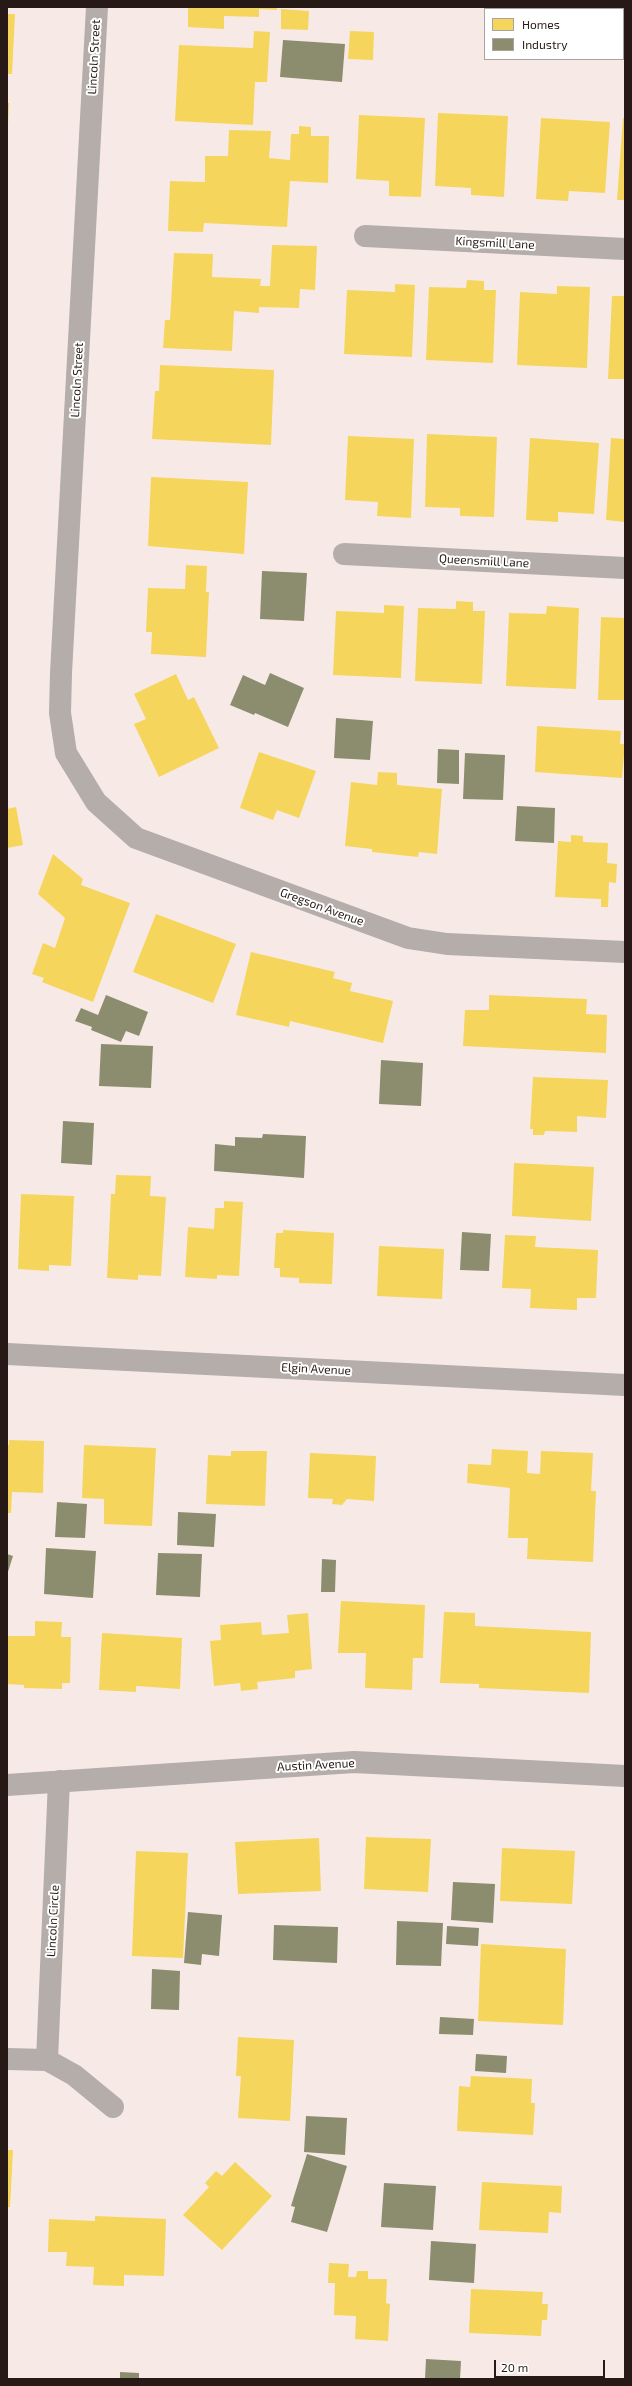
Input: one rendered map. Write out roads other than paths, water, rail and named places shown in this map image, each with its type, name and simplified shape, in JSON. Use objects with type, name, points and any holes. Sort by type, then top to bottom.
[{"type":"street","name":"Lincoln Street","points":[[66,753],[60,713],[97,7]]},
{"type":"street","name":"Kingsmill Lane","points":[[365,236],[625,249]]},
{"type":"street","name":"Queensmill Lane","points":[[344,554],[625,568]]},
{"type":"street","name":"Gregson Avenue","points":[[66,753],[96,802],[136,838],[408,938],[447,944],[625,952]]},
{"type":"street","name":"Elgin Avenue","points":[[7,1354],[625,1385]]},
{"type":"street","name":"Austin Avenue","points":[[7,1785],[354,1762],[625,1776]]},
{"type":"street","name":"Lincoln Circle","points":[[47,2060],[59,1781]]},
{"type":"street","points":[[7,2059],[47,2060],[74,2075],[113,2107]]}]
